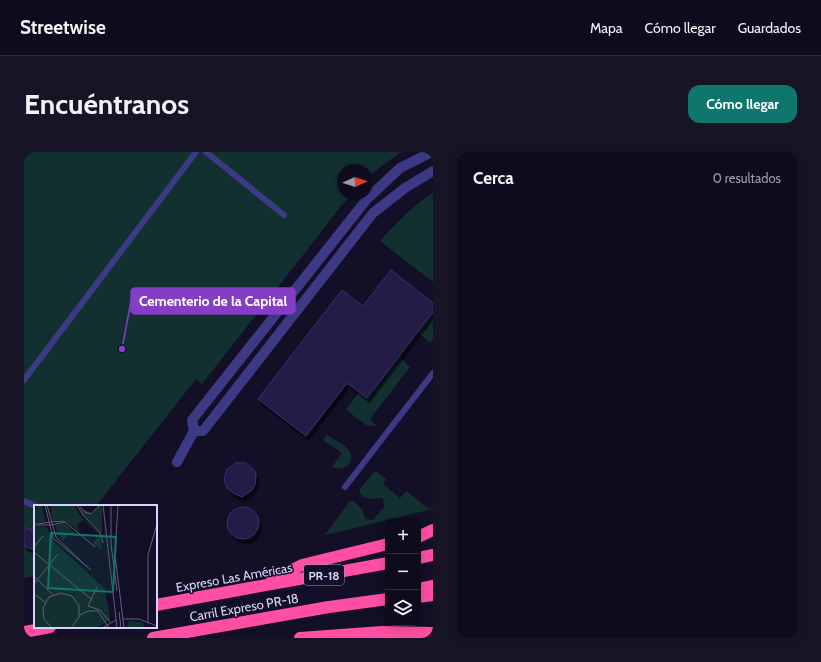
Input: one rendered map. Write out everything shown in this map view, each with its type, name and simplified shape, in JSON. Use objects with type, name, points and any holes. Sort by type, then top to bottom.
[{"type":"highway","points":[[421,536],[433,530]]},
{"type":"highway","points":[[260,586],[302,565],[385,545]]},
{"type":"highway","points":[[421,557],[433,555]]},
{"type":"highway","name":"Expreso Las Américas","points":[[157,605],[385,564]]},
{"type":"highway","points":[[421,588],[433,586]]},
{"type":"highway","points":[[421,597],[433,595]]},
{"type":"highway","name":"Carril Expreso PR-18","points":[[153,638],[300,612],[385,599]]},
{"type":"highway","points":[[24,632],[45,628]]},
{"type":"highway","points":[[300,638],[382,632],[433,633]]},
{"type":"street","points":[[177,462],[194,431],[192,420],[367,199],[400,168],[432,152]]},
{"type":"street","points":[[194,431],[203,430],[373,213],[405,188],[433,171]]},
{"type":"lane","points":[[24,380],[196,152]]},
{"type":"lane","points":[[206,152],[284,215]]},
{"type":"lane","points":[[343,229],[354,238]]},
{"type":"lane","points":[[320,259],[330,268]]},
{"type":"lane","points":[[345,487],[433,373]]},
{"type":"lane","points":[[24,501],[34,506]]},
{"type":"green space","points":[[24,152],[401,152],[373,173],[373,164],[337,164],[337,200],[347,200],[202,384],[196,379],[97,505],[34,505],[34,576],[24,578]]},
{"type":"green space","points":[[433,193],[433,282],[380,241],[405,215]]},
{"type":"green space","points":[[433,312],[433,339],[430,343],[418,332]]},
{"type":"green space","points":[[399,357],[410,367],[370,419],[376,426],[366,425],[346,410],[359,392],[367,398]]},
{"type":"green space","points":[[327,435],[348,449],[351,458],[348,465],[345,467],[332,467],[342,453],[323,440]]},
{"type":"green space","points":[[376,471],[386,479],[383,484],[400,498],[406,491],[429,509],[433,509],[396,518],[385,518],[385,521],[325,535],[349,502],[353,501],[362,509],[365,519],[373,520],[384,507],[383,498],[366,498],[359,490]]},
{"type":"building","points":[[391,270],[433,303],[433,312],[367,398],[347,383],[306,436],[258,399],[342,290],[363,306]]},
{"type":"building","points":[[236,463],[246,463],[254,470],[256,474],[255,485],[252,490],[242,497],[231,492],[227,488],[224,478],[227,469]]},
{"type":"building","points":[[240,507],[246,507],[256,514],[259,523],[258,529],[252,536],[246,539],[240,539],[230,532],[227,526],[227,520],[234,510]]},
{"type":"building","points":[[24,527],[34,532],[34,550],[24,546]]},
{"type":"place","name":"Cementerio de la Capital","points":[[122,349]]}]
